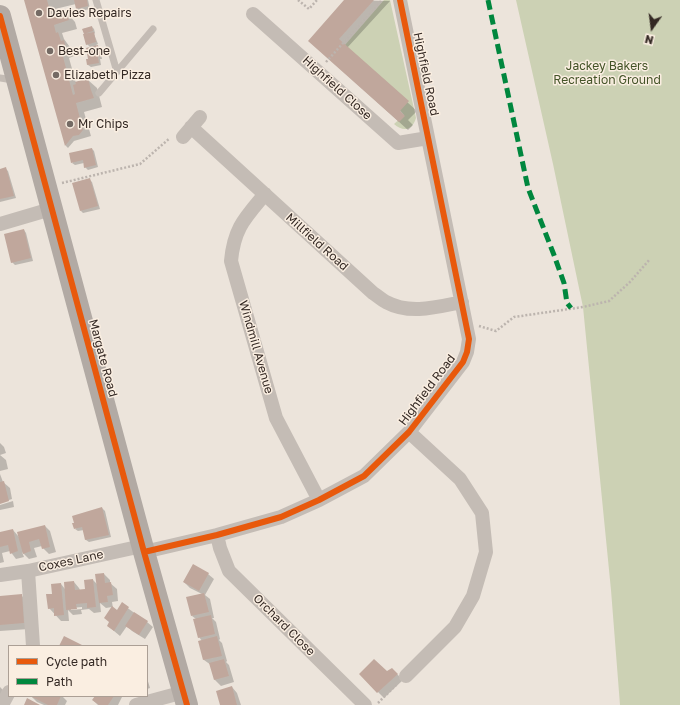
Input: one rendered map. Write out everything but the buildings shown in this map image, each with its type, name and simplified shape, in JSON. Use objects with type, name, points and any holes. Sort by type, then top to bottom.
[{"type":"main road","name":"Margate Road","points":[[0,16],[9,79],[46,187],[143,549],[186,699]]},
{"type":"street","name":"Highfield Road","points":[[143,549],[217,535],[282,517],[319,500],[364,476],[410,432],[463,362],[467,352],[469,339],[400,0]]},
{"type":"street","name":"Highfield Close","points":[[253,14],[398,143],[428,138]]},
{"type":"street","name":"Millfield Road","points":[[192,127],[385,302],[396,306],[418,310],[462,302]]},
{"type":"street","name":"Windmill Avenue","points":[[265,194],[242,222],[236,233],[232,247],[231,261],[276,418],[319,500]]},
{"type":"street","points":[[0,224],[51,209]]},
{"type":"street","points":[[406,676],[455,627],[473,596],[486,552],[482,513],[460,479],[410,432]]},
{"type":"street","name":"Orchard Close","points":[[217,535],[220,548],[229,571],[365,705]]},
{"type":"street","name":"Coxes Lane","points":[[0,576],[143,549]]},
{"type":"street","points":[[28,571],[33,645]]},
{"type":"street","points":[[2,705],[8,694]]},
{"type":"street","points":[[136,705],[186,699]]},
{"type":"lane","points":[[96,0],[117,72]]},
{"type":"lane","points":[[99,92],[154,29]]},
{"type":"path","points":[[298,0],[309,9],[317,0]]},
{"type":"path","points":[[318,71],[382,0]]},
{"type":"path","points":[[46,187],[140,164],[174,134],[192,127]]},
{"type":"path","points":[[496,331],[514,317],[583,307],[609,301],[630,282],[650,259]]},
{"type":"path","points":[[376,705],[406,676]]},
{"type":"green space","points":[[384,0],[390,0],[416,118],[412,126],[407,129],[397,127],[394,124],[404,115],[345,45]]},
{"type":"green space","name":"Jackey Bakers Recreation Ground","points":[[516,0],[680,0],[680,705],[620,705],[611,590],[583,307]]},
{"type":"marked path","points":[[488,0],[528,188],[564,283],[567,303],[571,308]]},
{"type":"cycle path","points":[[144,552],[217,535],[281,517],[319,500],[364,476],[409,432],[463,362],[467,352],[469,339],[400,0]]},
{"type":"cycle path","points":[[0,16],[144,552],[187,705]]},
{"type":"place","name":"Davies Repairs","points":[[39,13]]},
{"type":"place","name":"Best-one","points":[[50,51]]},
{"type":"place","name":"Elizabeth Pizza","points":[[56,75]]},
{"type":"place","name":"Mr Chips","points":[[70,124]]}]
